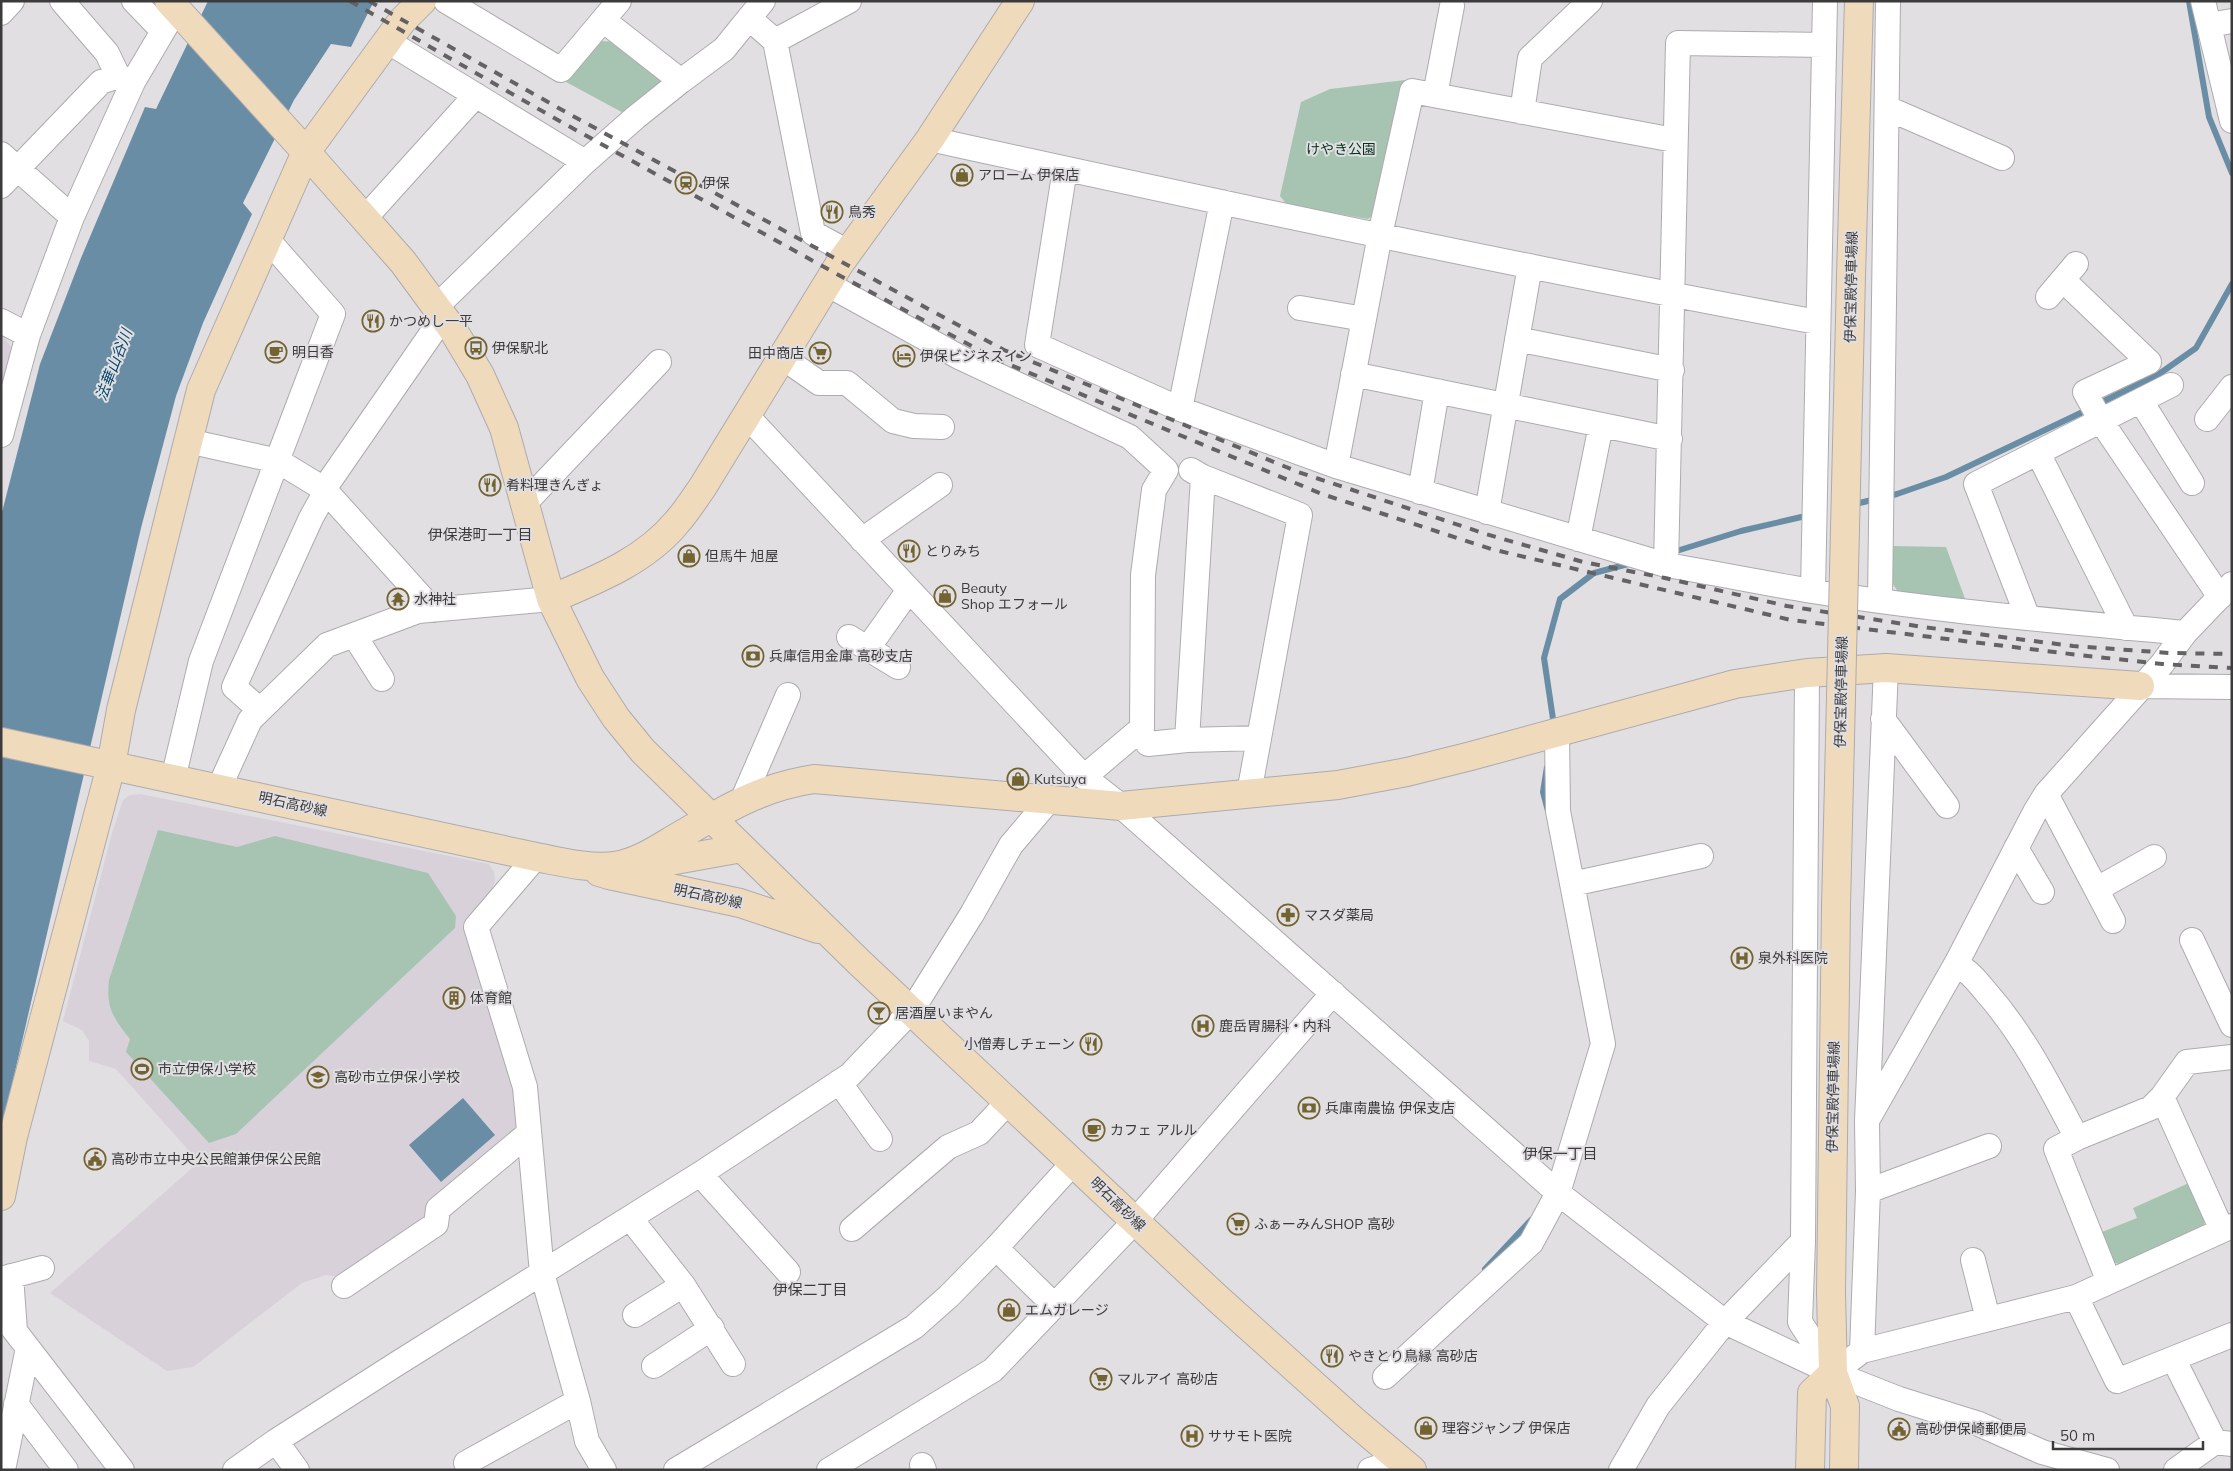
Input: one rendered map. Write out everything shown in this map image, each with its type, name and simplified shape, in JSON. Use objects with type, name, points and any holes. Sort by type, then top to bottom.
[{"type":"street","points":[[1,13],[12,1]]},
{"type":"street","points":[[62,1],[106,53],[125,79]]},
{"type":"street","points":[[134,1],[169,14],[306,152],[403,262],[439,312],[480,375],[504,428],[526,502],[551,599],[590,678],[616,718],[644,750],[712,817],[770,788],[814,780],[1121,806],[1338,784],[1406,772],[1471,756],[1735,684],[1807,673],[1886,668],[2140,686],[2232,687]]},
{"type":"street","points":[[1,1196],[7,1136],[102,764],[121,710],[201,390],[306,152],[402,21],[422,1]]},
{"type":"street","points":[[446,1],[561,70],[619,1]]},
{"type":"street","points":[[775,41],[849,1]]},
{"type":"street","points":[[220,788],[250,720],[327,645],[418,611],[551,599],[610,574],[650,548],[677,523],[702,488],[848,252],[930,139],[1020,1]]},
{"type":"street","points":[[1522,112],[1530,58],[1590,1]]},
{"type":"street","points":[[1812,591],[1825,1]]},
{"type":"street","points":[[1880,600],[1888,1]]},
{"type":"street","points":[[2203,1],[2231,111]]},
{"type":"street","name":"伊保宝殿停車場線","points":[[1844,1470],[1845,1406],[1833,1373],[1831,1292],[1836,907],[1858,4]]},
{"type":"street","points":[[1435,96],[1452,6]]},
{"type":"street","points":[[260,710],[234,686],[325,490],[439,312],[585,162],[681,81],[724,49],[756,10],[775,41],[813,233],[848,252]]},
{"type":"street","points":[[1,435],[28,335],[125,79],[169,14]]},
{"type":"street","points":[[603,20],[681,81]]},
{"type":"street","points":[[2209,25],[2232,21]]},
{"type":"street","points":[[387,41],[585,162]]},
{"type":"street","points":[[1666,564],[1672,370],[1674,140],[1678,43],[1824,45]]},
{"type":"street","points":[[1,186],[9,161],[100,82],[125,79]]},
{"type":"street","points":[[1336,466],[1380,235],[1412,91],[1674,140]]},
{"type":"street","points":[[364,218],[476,96]]},
{"type":"street","points":[[1886,108],[2002,158]]},
{"type":"street","points":[[930,139],[1530,266],[1817,322]]},
{"type":"street","points":[[9,161],[72,216]]},
{"type":"street","points":[[1065,169],[1037,344],[1180,409],[1336,466],[1666,564],[1812,591],[2028,618],[2185,633]]},
{"type":"street","points":[[1180,409],[1222,202]]},
{"type":"street","points":[[173,779],[200,661],[333,314],[267,239]]},
{"type":"street","points":[[1487,512],[1530,266]]},
{"type":"street","points":[[1867,1121],[1956,964],[2046,794],[2140,686],[2162,664],[2185,633],[2226,590],[2101,421],[2085,392],[2148,362],[2062,281]]},
{"type":"street","points":[[827,284],[961,358],[1130,437],[1166,470],[1154,490],[1143,576],[1142,728],[1084,777]]},
{"type":"street","points":[[1300,308],[1364,319]]},
{"type":"street","points":[[1,321],[28,335]]},
{"type":"street","points":[[1517,339],[1672,370]]},
{"type":"street","points":[[782,357],[819,383],[847,383],[893,422],[914,426],[942,427]]},
{"type":"street","points":[[526,502],[659,362]]},
{"type":"street","points":[[1353,374],[1670,439]]},
{"type":"street","points":[[2028,618],[1976,484],[2171,386]]},
{"type":"street","points":[[2207,419],[2232,387]]},
{"type":"street","points":[[1420,492],[1437,391]]},
{"type":"street","points":[[2141,401],[2192,483]]},
{"type":"street","points":[[746,415],[1084,777],[1121,806],[1558,1193],[1725,1322],[1833,1373],[1899,1399],[1978,1424],[2037,1461],[2107,1470]]},
{"type":"street","points":[[1578,539],[1601,425]]},
{"type":"street","points":[[188,441],[278,461],[325,490],[433,610]]},
{"type":"street","points":[[2038,453],[2126,628]]},
{"type":"street","points":[[1187,740],[1197,473],[1300,516],[1249,793]]},
{"type":"street","points":[[862,540],[940,485]]},
{"type":"street","points":[[898,667],[859,643],[909,590]]},
{"type":"street","points":[[354,634],[382,680]]},
{"type":"street","points":[[1862,1351],[1868,1191],[1867,1121],[1886,668]]},
{"type":"street","points":[[1807,673],[1803,1241],[1800,1322],[1833,1373]]},
{"type":"street","points":[[742,801],[788,695]]},
{"type":"street","points":[[1884,719],[1947,806]]},
{"type":"street","points":[[1385,1377],[1531,1243],[1558,1193],[1603,1044],[1558,811],[1557,731]]},
{"type":"street","points":[[1148,744],[1187,740],[1259,738]]},
{"type":"street","name":"明石高砂線","points":[[1,742],[585,866],[614,866],[637,860],[712,817],[829,933],[1010,1101],[1217,1298],[1406,1465]]},
{"type":"street","points":[[2046,794],[2098,889],[2113,922]]},
{"type":"street","points":[[235,1470],[276,1441],[700,1174],[850,1075],[912,1010],[972,914],[1011,845],[1050,799]]},
{"type":"street","name":"明石高砂線","points":[[637,860],[664,862],[742,848]]},
{"type":"street","points":[[2016,848],[2042,892]]},
{"type":"street","points":[[1572,884],[1701,856]]},
{"type":"street","points":[[536,857],[476,927],[525,1087],[542,1273],[578,1401],[587,1441],[604,1470]]},
{"type":"street","points":[[2098,889],[2154,857]]},
{"type":"street","name":"明石高砂線","points":[[585,866],[608,875],[740,902],[829,933]]},
{"type":"street","points":[[2192,940],[2232,1025]]},
{"type":"street","points":[[1956,964],[1966,969],[2003,1011],[2034,1058],[2077,1138]]},
{"type":"street","points":[[829,1470],[993,1370],[1136,1220],[1333,993]]},
{"type":"street","points":[[2109,1282],[2056,1149],[2077,1138],[2151,1108],[2187,1062],[2232,1057]]},
{"type":"street","points":[[839,1082],[880,1139]]},
{"type":"street","points":[[1810,1470],[1812,1393],[1833,1373],[1862,1351],[2076,1296],[2227,1228],[2162,1096]]},
{"type":"street","points":[[852,1228],[948,1146],[979,1133],[1010,1101]]},
{"type":"street","points":[[344,1286],[436,1224],[438,1209],[529,1134]]},
{"type":"street","points":[[1868,1191],[1989,1146]]},
{"type":"street","points":[[676,1470],[914,1327],[949,1296],[996,1248],[1074,1162]]},
{"type":"street","points":[[700,1174],[788,1272]]},
{"type":"street","points":[[630,1218],[683,1285],[734,1364]]},
{"type":"street","points":[[1621,1470],[1658,1406],[1725,1322],[1803,1241]]},
{"type":"street","points":[[996,1248],[1055,1306]]},
{"type":"street","points":[[1973,1260],[1988,1319]]},
{"type":"street","points":[[3,1469],[16,1404],[15,1331],[6,1277],[42,1268]]},
{"type":"street","points":[[635,1315],[683,1285]]},
{"type":"street","points":[[2076,1296],[2117,1381],[2174,1360],[2232,1335]]},
{"type":"street","points":[[654,1366],[712,1328]]},
{"type":"street","points":[[15,1331],[122,1470]]},
{"type":"street","points":[[2174,1360],[2223,1443],[2176,1470]]},
{"type":"street","points":[[466,1463],[578,1401]]},
{"type":"street","points":[[16,1404],[66,1470]]},
{"type":"street","points":[[276,1441],[297,1470]]},
{"type":"street","points":[[1370,1470],[1406,1465]]},
{"type":"shaded area","points":[[1,333],[16,354],[1,407]]},
{"type":"shaded area","name":"高砂市立伊保小学校","points":[[140,794],[489,864],[494,872],[495,881],[490,895],[470,919],[511,1060],[521,1130],[428,1222],[346,1278],[326,1275],[302,1283],[193,1367],[167,1371],[50,1293],[199,1162],[116,1069],[89,1061],[89,1041],[82,1030],[63,1021],[112,833],[123,800],[130,795]]},
{"type":"green space","points":[[601,41],[617,42],[664,81],[629,116],[566,82]]},
{"type":"green space","name":"けやき公園","points":[[1405,80],[1378,212],[1368,219],[1287,205],[1280,196],[1301,102],[1330,89]]},
{"type":"green space","points":[[1892,546],[1946,547],[1967,604],[1900,595],[1891,581]]},
{"type":"green space","points":[[158,830],[237,847],[275,836],[428,873],[456,916],[455,928],[236,1134],[209,1143],[126,1052],[130,1039],[119,1025],[110,1005],[109,980]]},
{"type":"green space","points":[[2189,1183],[2204,1213],[2204,1225],[2200,1230],[2120,1264],[2111,1262],[2097,1234],[2137,1218],[2133,1208]]},
{"type":"water","name":"法華山谷川","points":[[208,1],[374,1],[351,47],[331,44],[294,100],[243,203],[252,214],[203,323],[176,396],[141,528],[1,1132],[1,516],[40,364],[81,258],[145,107],[156,109]]},
{"type":"water","points":[[463,1098],[495,1135],[441,1182],[409,1145]]},
{"type":"waterway","points":[[2189,1],[2209,117],[2232,173]]},
{"type":"waterway","points":[[2098,404],[2159,374],[2196,348],[2232,284]]},
{"type":"waterway","points":[[1851,505],[1897,494],[1946,477],[2089,409]]},
{"type":"waterway","points":[[1670,553],[1741,531],[1810,515]]},
{"type":"waterway","points":[[1552,727],[1553,719],[1544,658],[1560,599],[1594,573],[1632,563]]},
{"type":"waterway","points":[[1547,767],[1543,792],[1548,811]]},
{"type":"waterway","points":[[1485,1269],[1531,1220]]},
{"type":"railway","points":[[350,1],[556,119],[835,273],[996,359],[1322,494],[1491,549],[1791,620],[2079,655],[2162,664],[2232,668]]},
{"type":"railway","points":[[369,1],[571,115],[1004,350],[1298,472],[1486,534],[1583,562],[1665,578],[1787,606],[1923,627],[2073,646],[2170,653],[2232,654]]},
{"type":"place","name":"アローム 伊保店","points":[[962,175]]},
{"type":"place","name":"伊保","points":[[686,183]]},
{"type":"place","name":"鳥秀","points":[[832,212]]},
{"type":"place","name":"かつめし一平","points":[[373,321]]},
{"type":"place","name":"伊保駅北","points":[[476,348]]},
{"type":"place","name":"明日香","points":[[276,352]]},
{"type":"place","name":"田中商店","points":[[820,353]]},
{"type":"place","name":"伊保ビジネスイン","points":[[904,356]]},
{"type":"place","name":"肴料理きんぎょ","points":[[490,485]]},
{"type":"place","name":"とりみち","points":[[909,551]]},
{"type":"place","name":"但馬牛 旭屋","points":[[689,556]]},
{"type":"place","name":"Beauty Shop エフォール","points":[[945,596]]},
{"type":"place","name":"水神社","points":[[398,599]]},
{"type":"place","name":"兵庫信用金庫 高砂支店","points":[[753,656]]},
{"type":"place","name":"Kutsuya","points":[[1018,779]]},
{"type":"place","name":"マスダ薬局","points":[[1288,915]]},
{"type":"place","name":"泉外科医院","points":[[1742,958]]},
{"type":"place","name":"体育館","points":[[454,998]]},
{"type":"place","name":"居酒屋いまやん","points":[[879,1013]]},
{"type":"place","name":"鹿岳胃腸科・内科","points":[[1203,1026]]},
{"type":"place","name":"小僧寿しチェーン","points":[[1091,1044]]},
{"type":"place","name":"市立伊保小学校","points":[[142,1069]]},
{"type":"place","name":"高砂市立伊保小学校","points":[[318,1077]]},
{"type":"place","name":"兵庫南農協 伊保支店","points":[[1309,1108]]},
{"type":"place","name":"カフェ アルル","points":[[1094,1130]]},
{"type":"place","name":"高砂市立中央公民館兼伊保公民館","points":[[95,1159]]},
{"type":"place","name":"ふぁーみんSHOP 高砂","points":[[1238,1224]]},
{"type":"place","name":"エムガレージ","points":[[1009,1310]]},
{"type":"place","name":"やきとり鳥縁 高砂店","points":[[1332,1356]]},
{"type":"place","name":"マルアイ 高砂店","points":[[1101,1379]]},
{"type":"place","name":"理容ジャンプ 伊保店","points":[[1426,1428]]},
{"type":"place","name":"高砂伊保崎郵便局","points":[[1899,1429]]},
{"type":"place","name":"ササモト医院","points":[[1192,1436]]},
{"type":"district","name":"伊保港町一丁目","points":[[480,535]]},
{"type":"district","name":"伊保一丁目","points":[[1560,1154]]},
{"type":"district","name":"伊保二丁目","points":[[810,1290]]}]
